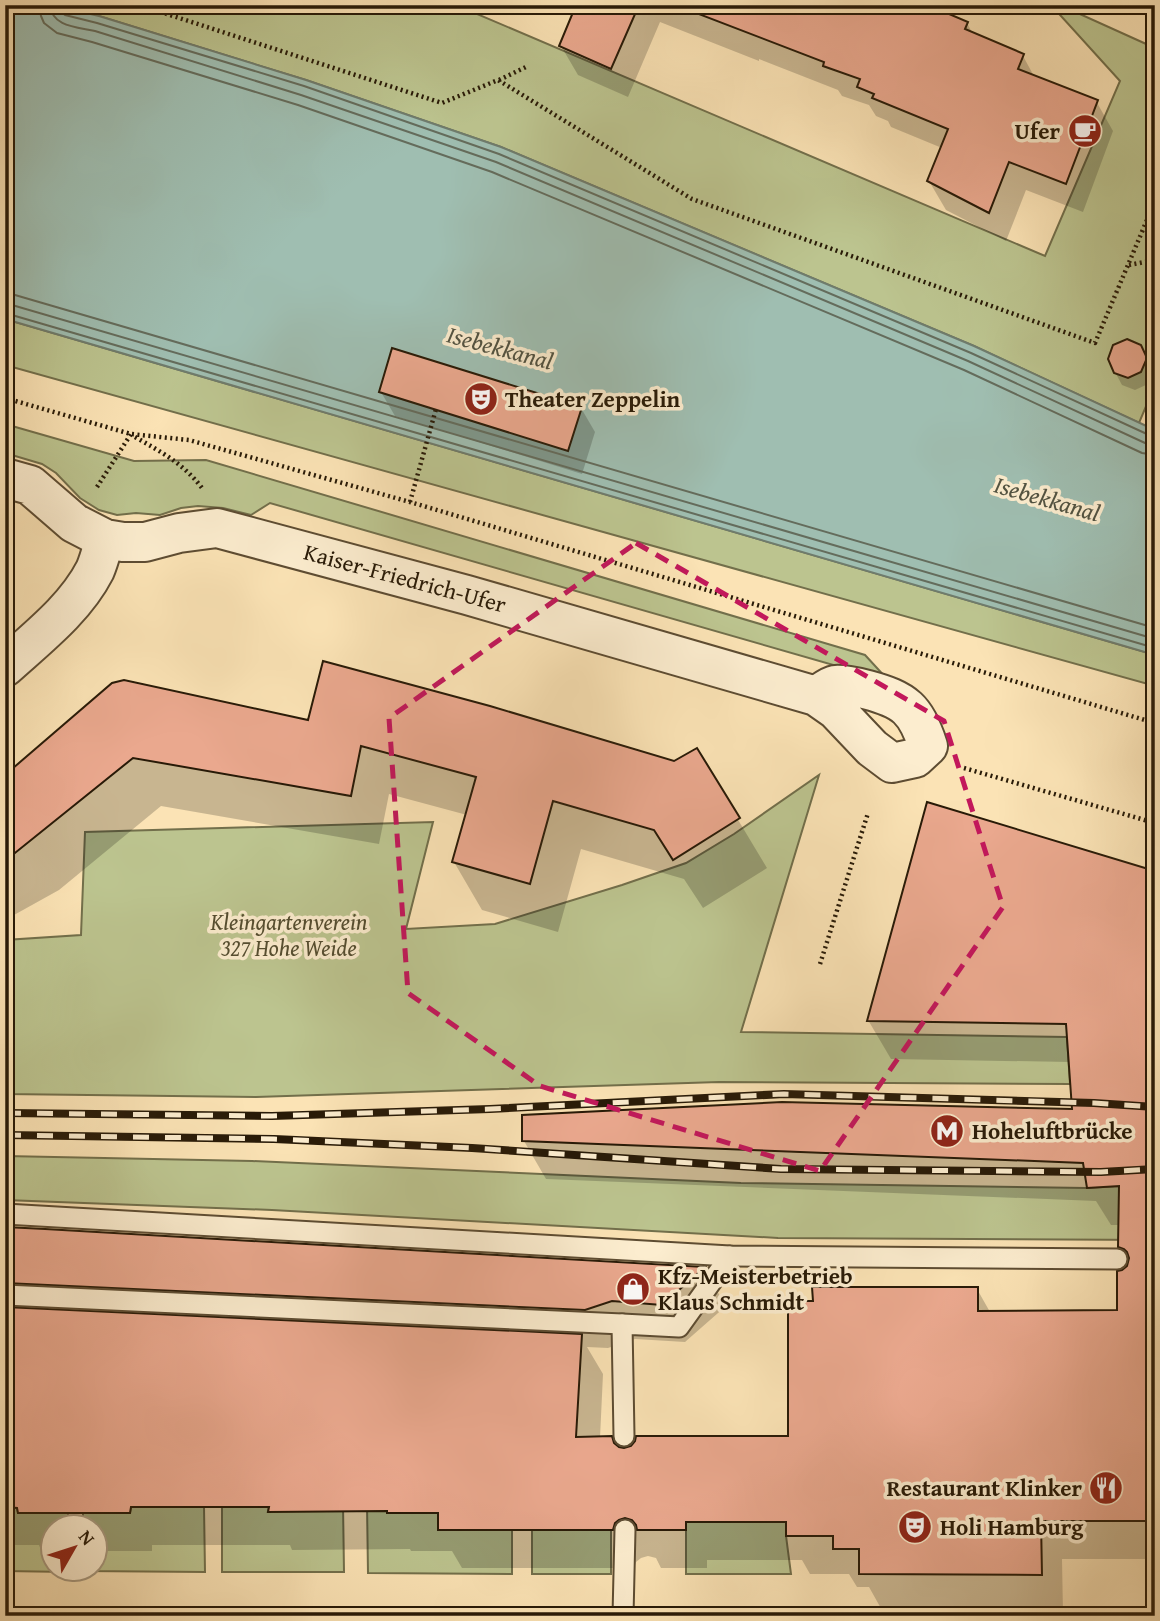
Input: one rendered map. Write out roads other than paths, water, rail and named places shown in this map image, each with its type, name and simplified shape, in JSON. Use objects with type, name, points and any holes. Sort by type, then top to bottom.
[{"type":"street","name":"Kaiser-Friedrich-Ufer","points":[[5,478],[30,485],[74,523],[105,539],[145,542],[179,533],[217,528],[467,595],[816,696],[836,710],[872,748],[892,763],[915,758],[928,746],[920,722],[906,706],[889,696],[835,685],[816,696]]},
{"type":"street","points":[[5,667],[55,621],[83,590],[96,569],[105,539]]},
{"type":"lane","points":[[5,1214],[730,1256],[1118,1259]]},
{"type":"lane","points":[[5,1295],[679,1327],[730,1256]]},
{"type":"lane","points":[[622,1324],[624,1436]]},
{"type":"lane","points":[[623,1616],[625,1530]]},
{"type":"water","name":"Isebekkanal","points":[[5,5],[52,5],[99,16],[306,80],[501,147],[974,346],[1155,430],[1155,655],[5,319]]},
{"type":"railway","points":[[5,1113],[272,1116],[490,1109],[784,1094],[1155,1107]]},
{"type":"railway","points":[[5,1135],[274,1139],[472,1148],[781,1169],[1101,1172],[1155,1169]]},
{"type":"place","name":"Ufer","points":[[1085,131]]},
{"type":"place","name":"Theater Zeppelin","points":[[481,399]]},
{"type":"place","name":"Hoheluftbrücke","points":[[947,1131]]},
{"type":"place","name":"Kfz-Meisterbetrieb Klaus Schmidt","points":[[633,1289]]},
{"type":"place","name":"Restaurant Klinker","points":[[1106,1488]]},
{"type":"place","name":"Holi Hamburg","points":[[915,1527]]},
{"type":"park label","name":"Kleingartenverein 327 Hohe Weide","points":[[289,935]]}]
